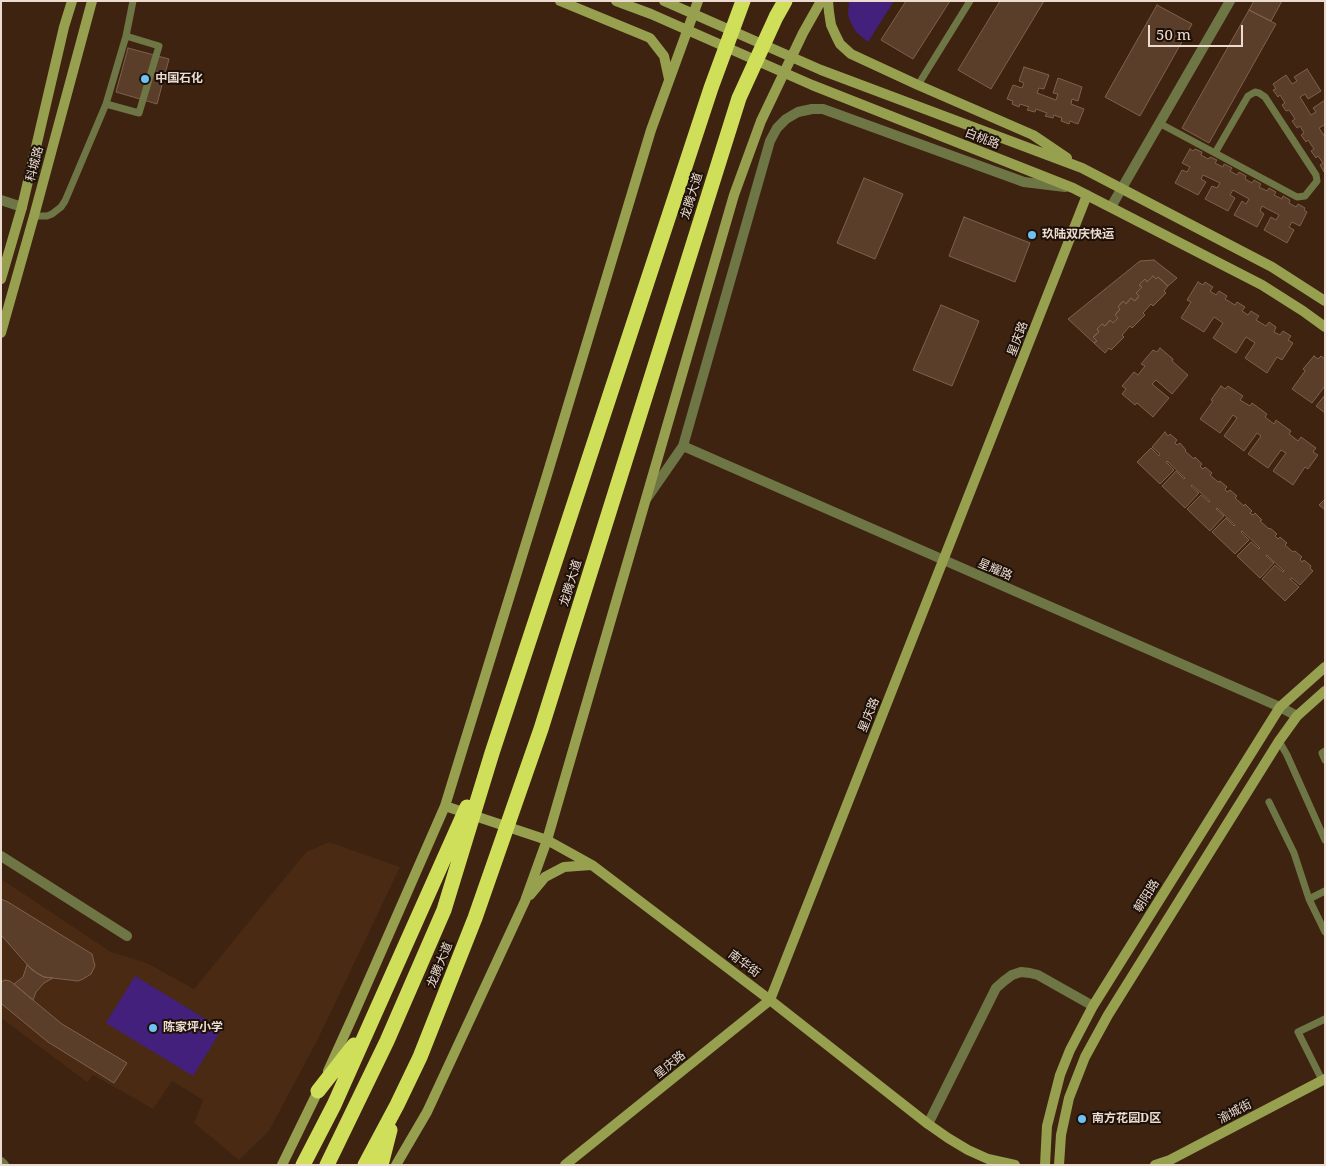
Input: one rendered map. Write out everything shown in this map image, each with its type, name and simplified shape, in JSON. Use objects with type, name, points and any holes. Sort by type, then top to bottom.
[{"type":"highway","name":"龙腾大道","points":[[327,1165],[387,1041],[444,910],[492,753],[711,88],[742,1]]},
{"type":"highway","name":"龙腾大道","points":[[365,1165],[420,1057],[475,918],[541,729],[739,98],[784,1]]},
{"type":"highway","points":[[303,1165],[334,1105],[492,753]]},
{"type":"highway","points":[[318,1091],[368,1028]]},
{"type":"highway","points":[[381,1165],[397,1105]]},
{"type":"main road","points":[[63,1],[64,27]]},
{"type":"main road","name":"科城路","points":[[1,279],[22,207],[64,27],[72,1]]},
{"type":"main road","name":"科城路","points":[[1,333],[92,1]]},
{"type":"main road","points":[[560,1],[650,38],[664,56],[669,81]]},
{"type":"main road","name":"白桃路","points":[[616,1],[651,14],[812,85],[1073,188],[1262,285],[1303,310],[1325,327]]},
{"type":"main road","name":"白桃路","points":[[664,1],[821,70],[1082,168],[1272,267],[1325,301]]},
{"type":"main road","points":[[282,1165],[353,1016],[445,806],[544,485],[650,130],[698,1]]},
{"type":"main road","points":[[396,1165],[427,1112],[525,901],[547,840],[747,159],[761,121],[780,79],[821,1]]},
{"type":"main road","points":[[828,1],[828,12],[832,25],[840,44],[850,54],[1033,135],[1082,168]]},
{"type":"main road","name":"星庆路","points":[[565,1165],[770,1000],[1088,195]]},
{"type":"main road","name":"朝阳路","points":[[1045,1165],[1047,1126],[1060,1075],[1070,1050],[1094,1006],[1280,707],[1325,667]]},
{"type":"main road","points":[[1059,1165],[1061,1135],[1069,1098],[1085,1057],[1108,1015],[1279,741],[1297,716],[1325,691]]},
{"type":"main road","name":"南华街","points":[[445,806],[547,840],[592,865],[770,1000],[928,1124],[968,1150],[988,1159],[1015,1165]]},
{"type":"main road","points":[[525,901],[545,877],[564,867],[592,865]]},
{"type":"main road","name":"渝城街","points":[[1155,1165],[1172,1162],[1323,1079]]},
{"type":"street","points":[[1111,207],[1230,1]]},
{"type":"street","points":[[645,501],[683,446],[770,141],[777,128],[786,119],[798,112],[823,109],[1024,182],[1073,188]]},
{"type":"street","points":[[1,200],[22,207]]},
{"type":"street","name":"星耀路","points":[[683,446],[1297,716]]},
{"type":"street","points":[[1,856],[126,936]]},
{"type":"street","points":[[928,1124],[996,988],[1004,980],[1021,972],[1038,975],[1094,1006]]},
{"type":"street","points":[[1,1162],[4,1165]]},
{"type":"lane","points":[[34,216],[52,214],[65,201],[106,104],[126,36],[133,1]]},
{"type":"lane","points":[[918,85],[970,1]]},
{"type":"lane","points":[[106,104],[139,113],[159,46],[126,36]]},
{"type":"lane","points":[[1159,123],[1297,197],[1305,196],[1317,181],[1316,175],[1265,97],[1259,93],[1248,96],[1215,153]]},
{"type":"lane","points":[[1279,741],[1325,840]]},
{"type":"lane","points":[[1325,751],[1322,753],[1325,760]]},
{"type":"lane","points":[[1269,802],[1294,853],[1309,899],[1325,932]]},
{"type":"lane","points":[[1309,899],[1325,891]]},
{"type":"lane","points":[[1323,1079],[1298,1032],[1325,1019]]},
{"type":"shaded area","points":[[849,1],[894,1],[868,42],[856,32],[852,25],[848,15]]},
{"type":"shaded area","name":"陈家坪小学","points":[[329,842],[400,867],[319,1037],[269,1131],[239,1160],[194,1123],[203,1100],[172,1081],[153,1109],[93,1075],[87,1082],[1,1018],[1,879],[111,952],[147,963],[194,989],[306,852]]},
{"type":"shaded area","points":[[135,976],[222,1029],[193,1076],[106,1023]]},
{"type":"building","points":[[906,1],[950,1],[913,59],[881,40]]},
{"type":"building","points":[[1000,1],[1044,1],[991,89],[958,70]]},
{"type":"building","points":[[1254,1],[1282,1],[1271,21],[1249,10]]},
{"type":"building","points":[[1157,5],[1192,24],[1140,116],[1105,97]]},
{"type":"building","points":[[1249,10],[1276,24],[1209,143],[1182,128]]},
{"type":"building","points":[[128,48],[169,59],[157,104],[116,92]]},
{"type":"building","points":[[1024,67],[1049,75],[1044,89],[1039,88],[1037,93],[1056,100],[1058,94],[1053,93],[1058,78],[1082,87],[1078,101],[1072,99],[1071,104],[1084,109],[1078,124],[1070,121],[1069,124],[1061,121],[1062,118],[1054,115],[1053,118],[1045,116],[1047,113],[1036,109],[1035,112],[1027,110],[1029,107],[1020,104],[1019,107],[1012,104],[1013,101],[1007,99],[1013,85],[1022,88],[1024,83],[1019,81]]},
{"type":"building","points":[[1307,69],[1321,91],[1308,99],[1305,94],[1300,97],[1311,115],[1316,112],[1313,108],[1325,100],[1325,126],[1319,128],[1325,137],[1324,172],[1320,165],[1323,163],[1311,151],[1314,149],[1308,140],[1306,142],[1301,135],[1304,133],[1300,126],[1297,128],[1292,121],[1295,119],[1289,110],[1286,111],[1282,105],[1285,103],[1280,95],[1278,97],[1273,90],[1276,89],[1273,84],[1286,75],[1292,84],[1297,81],[1294,77]]},
{"type":"building","points":[[1190,149],[1202,152],[1201,155],[1208,159],[1210,157],[1217,160],[1215,163],[1223,167],[1224,164],[1232,168],[1230,171],[1237,175],[1239,172],[1252,183],[1254,180],[1261,184],[1259,187],[1267,191],[1269,188],[1276,192],[1274,195],[1282,199],[1283,196],[1296,207],[1298,204],[1305,208],[1304,210],[1307,212],[1300,226],[1292,222],[1289,227],[1294,230],[1287,243],[1264,230],[1271,217],[1276,220],[1279,215],[1262,206],[1260,211],[1264,214],[1257,227],[1234,215],[1242,201],[1246,204],[1249,199],[1233,190],[1230,195],[1235,198],[1228,211],[1205,199],[1212,186],[1217,188],[1220,183],[1203,175],[1201,179],[1206,182],[1198,195],[1175,183],[1182,170],[1187,172],[1190,167],[1182,163]]},
{"type":"building","points":[[864,178],[903,194],[875,259],[837,243]]},
{"type":"building","points":[[964,217],[1030,243],[1015,282],[949,256]]},
{"type":"building","points":[[1154,260],[1177,278],[1168,286],[1158,277],[1156,279],[1153,276],[1147,282],[1145,279],[1139,285],[1142,287],[1136,293],[1139,296],[1135,301],[1131,298],[1126,304],[1123,301],[1115,315],[1118,318],[1113,323],[1110,320],[1105,326],[1102,324],[1097,329],[1099,332],[1093,337],[1097,341],[1094,343],[1068,319],[1140,261]]},
{"type":"building","points":[[1153,276],[1156,279],[1158,277],[1168,286],[1164,291],[1166,293],[1153,306],[1151,304],[1143,313],[1145,315],[1132,328],[1130,326],[1122,335],[1124,337],[1111,350],[1109,348],[1105,353],[1094,343],[1097,341],[1093,337],[1099,332],[1097,329],[1102,324],[1105,326],[1110,320],[1113,323],[1118,318],[1115,315],[1123,301],[1126,304],[1131,298],[1135,301],[1139,296],[1136,293],[1142,287],[1139,285],[1145,279],[1147,282]]},
{"type":"building","points":[[1198,282],[1203,285],[1205,282],[1213,287],[1210,291],[1216,295],[1219,291],[1227,296],[1225,299],[1235,305],[1237,302],[1245,307],[1242,311],[1248,315],[1251,311],[1259,316],[1256,320],[1266,326],[1269,322],[1276,327],[1274,332],[1280,335],[1283,331],[1291,336],[1288,340],[1293,343],[1282,360],[1277,357],[1267,373],[1245,358],[1255,343],[1246,337],[1236,353],[1213,338],[1223,323],[1214,317],[1204,332],[1181,318],[1191,302],[1187,300]]},
{"type":"building","points":[[941,305],[979,321],[952,386],[913,370]]},
{"type":"building","points":[[1160,348],[1188,375],[1172,394],[1156,380],[1152,384],[1169,398],[1153,417],[1137,403],[1135,405],[1122,394],[1126,389],[1122,386],[1134,372],[1138,375],[1145,366],[1141,364],[1153,350],[1157,352]]},
{"type":"building","points":[[1314,356],[1318,359],[1321,356],[1325,359],[1325,386],[1312,403],[1292,389],[1305,371],[1303,369]]},
{"type":"building","points":[[1221,386],[1225,389],[1228,386],[1243,396],[1240,400],[1250,406],[1252,403],[1267,414],[1265,417],[1274,424],[1276,420],[1291,431],[1289,434],[1298,441],[1301,437],[1316,448],[1313,452],[1318,455],[1308,469],[1305,467],[1293,485],[1273,471],[1286,453],[1281,450],[1268,468],[1248,454],[1261,436],[1257,433],[1244,451],[1224,436],[1237,418],[1233,415],[1220,433],[1200,419]]},
{"type":"building","points":[[1325,395],[1325,413],[1316,406]]},
{"type":"building","points":[[1165,432],[1168,436],[1170,434],[1177,440],[1175,443],[1177,445],[1180,443],[1185,451],[1194,459],[1195,457],[1202,464],[1200,466],[1203,469],[1205,467],[1212,473],[1210,475],[1227,487],[1225,489],[1227,492],[1230,490],[1237,496],[1235,498],[1252,511],[1250,513],[1253,515],[1255,513],[1262,520],[1260,521],[1277,534],[1275,536],[1278,539],[1280,537],[1287,543],[1285,545],[1302,557],[1300,559],[1302,562],[1304,560],[1311,566],[1310,568],[1313,571],[1300,585],[1292,578],[1290,579],[1299,587],[1285,601],[1262,579],[1275,565],[1284,571],[1267,555],[1274,563],[1260,578],[1237,556],[1251,542],[1260,548],[1242,531],[1249,540],[1235,554],[1212,532],[1226,518],[1235,525],[1217,508],[1224,516],[1210,531],[1187,509],[1201,495],[1210,501],[1192,485],[1199,493],[1185,508],[1162,486],[1176,471],[1185,478],[1167,461],[1174,470],[1160,484],[1137,462],[1151,448],[1159,456],[1160,454],[1152,447]]},
{"type":"building","points":[[1325,499],[1325,510],[1319,505]]},
{"type":"building","points":[[1,899],[92,954],[95,966],[91,974],[78,981],[44,977],[32,970],[1,935]]},
{"type":"building","points":[[27,965],[44,977],[53,978],[44,983],[36,992],[33,1000],[14,984],[23,977]]},
{"type":"building","points":[[5,980],[10,981],[62,1024],[127,1063],[114,1083],[48,1042],[3,1005],[1,1003],[1,982]]},
{"type":"place","name":"中国石化","points":[[145,79]]},
{"type":"place","name":"玖陆双庆快运","points":[[1032,235]]},
{"type":"place","name":"陈家坪小学","points":[[153,1028]]},
{"type":"place","name":"南方花园D区","points":[[1082,1119]]}]
